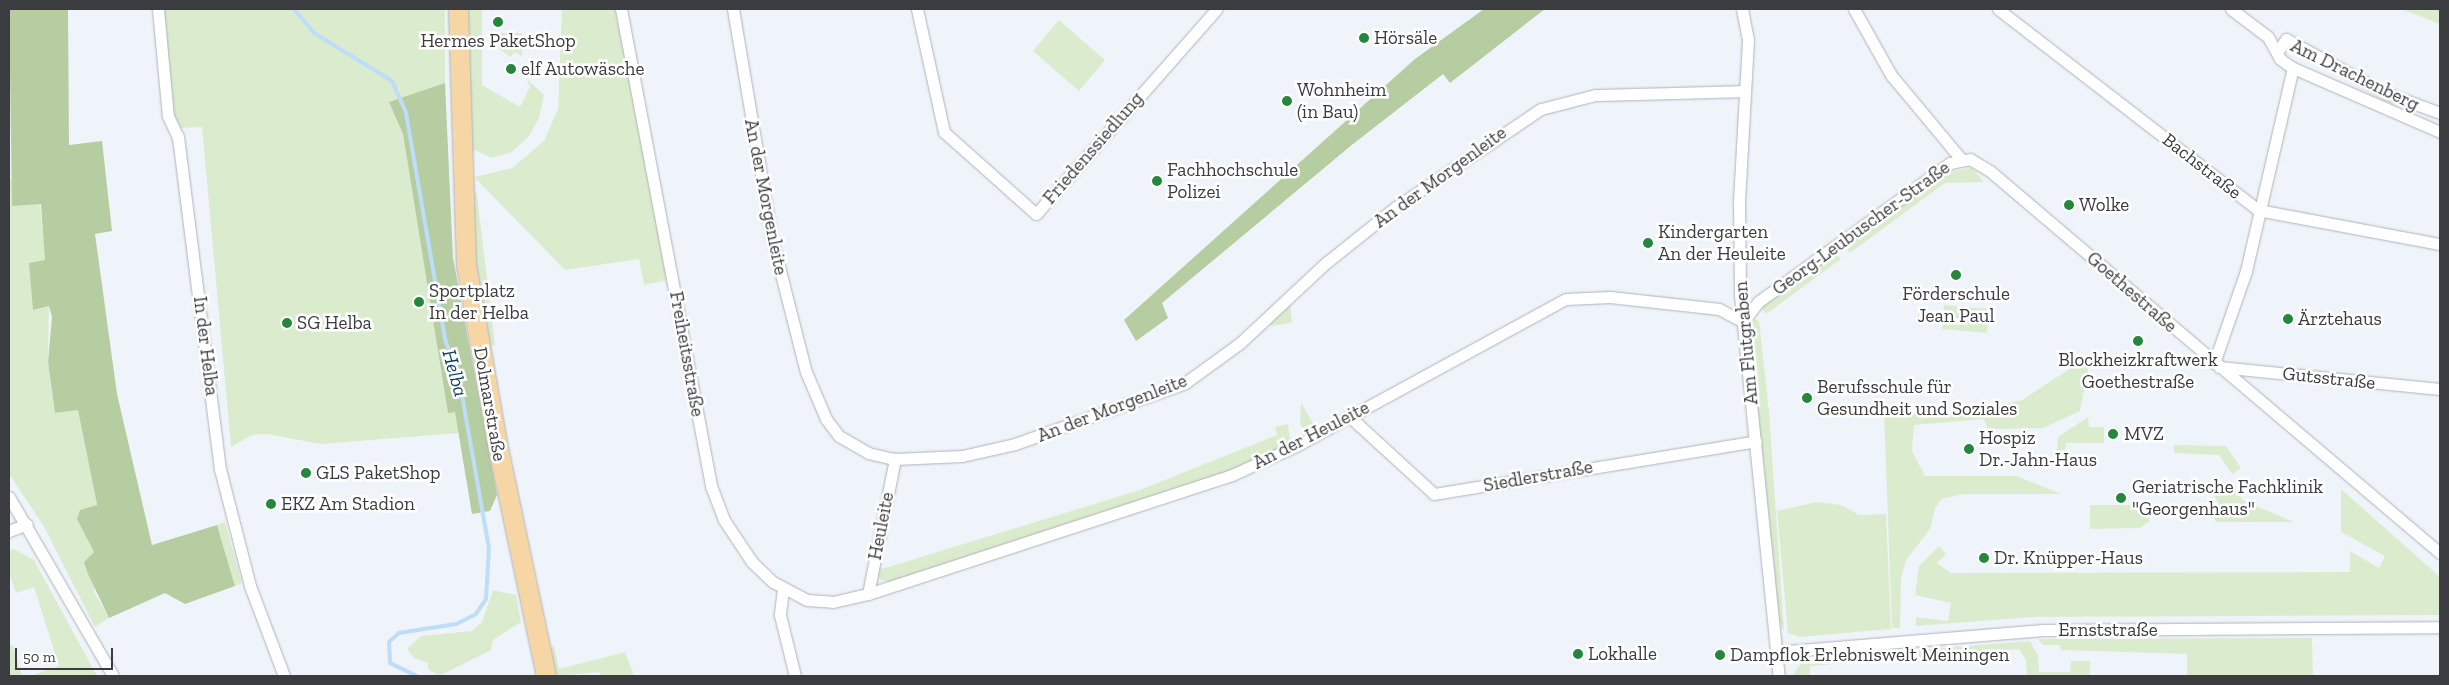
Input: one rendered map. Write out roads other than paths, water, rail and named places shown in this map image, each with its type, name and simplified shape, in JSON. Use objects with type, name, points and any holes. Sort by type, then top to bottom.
[{"type":"main road","name":"Dolmarstraße","points":[[458,9],[466,265],[498,448],[546,676]]},
{"type":"street","name":"In der Helba","points":[[158,9],[168,116],[178,137],[220,469],[250,586],[284,676]]},
{"type":"street","name":"Freiheitsstraße","points":[[621,9],[711,486],[737,542],[761,572],[783,589],[816,602],[868,594]]},
{"type":"street","name":"An der Morgenleite","points":[[733,9],[772,239],[809,380],[826,419],[843,440],[868,453],[895,459],[962,456],[1015,444],[1185,383],[1240,343],[1389,212],[1541,110],[1595,95],[1743,91]]},
{"type":"street","name":"Friedenssiedlung","points":[[917,9],[944,132],[1036,214],[1217,9]]},
{"type":"street","name":"Am Flutgraben","points":[[1742,9],[1748,40],[1743,91],[1739,200],[1743,322],[1779,676]]},
{"type":"street","name":"Goethestraße","points":[[1854,9],[1891,75],[1961,158],[1978,162],[1990,171],[2216,365],[2440,553]]},
{"type":"street","name":"Bachstraße","points":[[1998,9],[2258,210],[2440,244]]},
{"type":"street","name":"Am Drachenberg","points":[[2232,9],[2268,37],[2277,52],[2293,68],[2440,132]]},
{"type":"street","name":"Am Drachenberg","points":[[2277,52],[2286,40],[2386,93],[2440,113]]},
{"type":"street","name":"Am Drachenberg","points":[[2216,365],[2246,270],[2258,210],[2293,68]]},
{"type":"street","name":"Georg-Leubuscher-Straße","points":[[1743,322],[1758,302],[1961,158]]},
{"type":"street","name":"An der Heuleite","points":[[868,594],[1232,475],[1349,416],[1566,300],[1610,297],[1719,309],[1743,322]]},
{"type":"street","name":"Gutsstraße","points":[[2216,365],[2440,389]]},
{"type":"street","name":"Siedlerstraße","points":[[1349,416],[1434,494],[1756,441]]},
{"type":"street","name":"Heuleite","points":[[868,594],[895,459]]},
{"type":"street","points":[[9,497],[27,524],[113,676]]},
{"type":"street","points":[[9,531],[27,524]]},
{"type":"street","points":[[783,589],[780,615],[795,676]]},
{"type":"street","name":"Ernststraße","points":[[1776,652],[2043,630],[2440,627]]},
{"type":"waterway","name":"Helba","points":[[294,9],[314,33],[392,81],[406,113],[445,339],[460,384],[489,548],[486,599],[476,614],[456,624],[399,633],[389,642],[390,663],[417,676]]},
{"type":"place","name":"Hermes PaketShop","points":[[498,22]]},
{"type":"place","name":"Hörsäle","points":[[1364,38]]},
{"type":"place","name":"elf Autowäsche","points":[[511,69]]},
{"type":"place","name":"Wohnheim (in Bau)","points":[[1287,101]]},
{"type":"place","name":"Fachhochschule Polizei","points":[[1157,181]]},
{"type":"place","name":"Wolke","points":[[2069,205]]},
{"type":"place","name":"Kindergarten An der Heuleite","points":[[1648,243]]},
{"type":"place","name":"Förderschule Jean Paul","points":[[1956,275]]},
{"type":"place","name":"Sportplatz In der Helba","points":[[419,302]]},
{"type":"place","name":"Ärztehaus","points":[[2288,319]]},
{"type":"place","name":"SG Helba","points":[[287,323]]},
{"type":"place","name":"Blockheizkraftwerk Goethestraße","points":[[2138,341]]},
{"type":"place","name":"Berufsschule für Gesundheit und Soziales","points":[[1807,398]]},
{"type":"place","name":"MVZ","points":[[2113,434]]},
{"type":"place","name":"Hospiz Dr.-Jahn-Haus","points":[[1969,449]]},
{"type":"place","name":"GLS PaketShop","points":[[306,473]]},
{"type":"place","name":"Geriatrische Fachklinik \"Georgenhaus\"","points":[[2121,498]]},
{"type":"place","name":"EKZ Am Stadion","points":[[271,504]]},
{"type":"place","name":"Dr. Knüpper-Haus","points":[[1984,558]]},
{"type":"place","name":"Lokhalle","points":[[1578,654]]},
{"type":"place","name":"Dampflok Erlebniswelt Meiningen","points":[[1720,655]]}]
